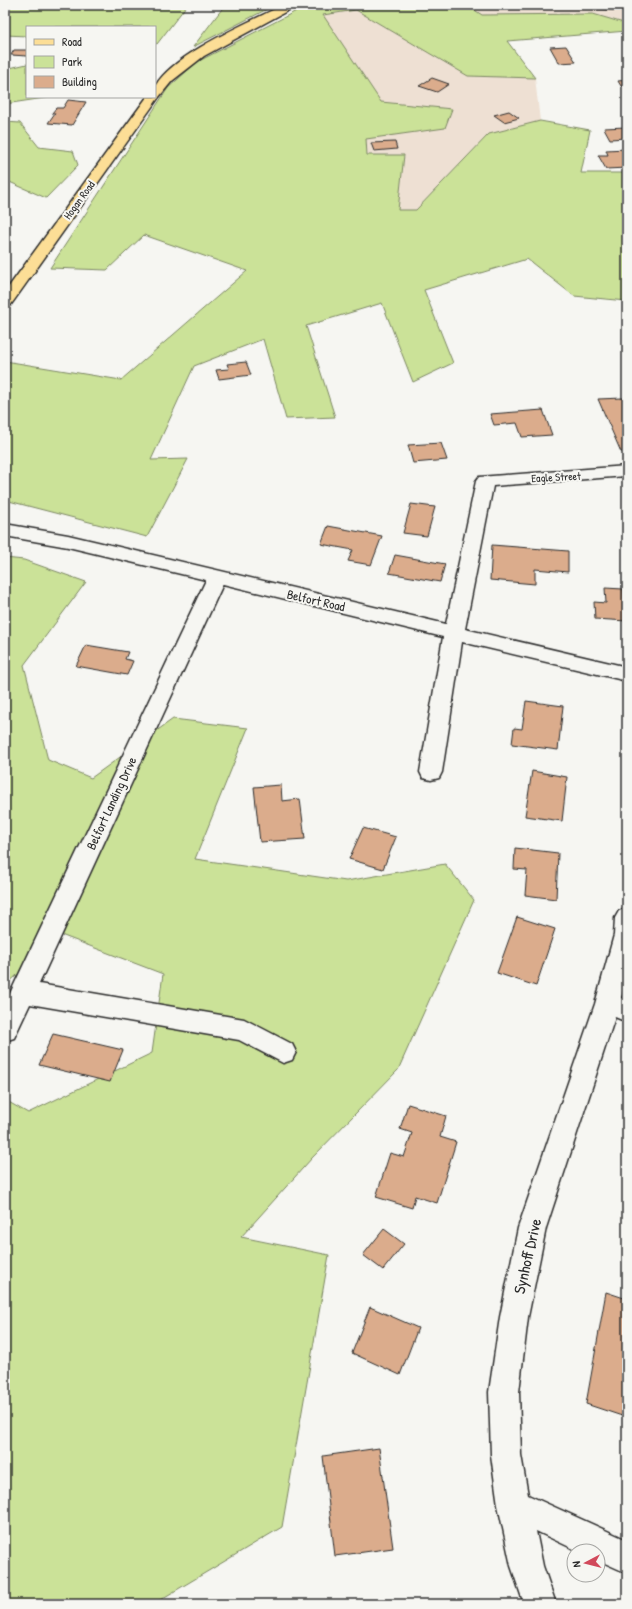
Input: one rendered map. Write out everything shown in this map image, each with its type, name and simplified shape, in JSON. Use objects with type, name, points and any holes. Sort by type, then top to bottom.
[{"type":"main road","points":[[156,93],[166,79],[192,57],[292,5]]},
{"type":"main road","name":"Hogan Road","points":[[5,302],[151,98]]},
{"type":"street","points":[[596,5],[627,7]]},
{"type":"street","name":"Eagle Street","points":[[454,633],[484,481],[627,472]]},
{"type":"street","name":"Belfort Road","points":[[5,530],[68,541],[627,674]]},
{"type":"street","name":"Belfort Landing Drive","points":[[5,1030],[217,576]]},
{"type":"street","points":[[431,772],[454,633]]},
{"type":"street","name":"Synhoff Drive","points":[[540,1604],[527,1566],[514,1505],[506,1455],[504,1392],[514,1317],[532,1228],[617,1008],[627,918]]},
{"type":"street","points":[[23,992],[244,1030],[283,1052]]},
{"type":"street","points":[[514,1505],[627,1557]]},
{"type":"shaded area","points":[[467,5],[627,5],[627,24],[593,14],[482,15]]},
{"type":"shaded area","points":[[356,10],[468,76],[535,78],[540,121],[489,134],[416,210],[398,210],[404,155],[367,155],[365,139],[445,128],[452,109],[381,102],[323,15]]},
{"type":"green space","points":[[5,5],[187,5],[157,44],[156,26],[26,26],[26,36],[5,35]]},
{"type":"green space","points":[[225,5],[275,5],[193,47]]},
{"type":"green space","points":[[308,5],[467,5],[482,15],[593,14],[627,24],[627,31],[507,41],[535,78],[468,76],[356,10],[323,15],[381,102],[452,109],[445,128],[366,139],[367,155],[404,155],[398,210],[416,210],[489,134],[540,121],[590,130],[581,173],[627,173],[626,301],[574,296],[527,259],[424,290],[453,363],[413,382],[382,303],[306,326],[335,417],[286,419],[263,339],[194,366],[151,460],[188,459],[147,537],[5,500],[5,361],[121,380],[247,271],[144,235],[107,270],[50,268],[168,88],[197,62]]},
{"type":"green space","points":[[26,64],[26,98],[44,98],[5,104],[5,69]]},
{"type":"green space","points":[[5,122],[20,123],[39,147],[73,151],[78,165],[46,198],[5,180]]},
{"type":"green space","points":[[5,558],[24,560],[86,582],[24,665],[48,760],[91,778],[173,719],[248,728],[195,859],[346,881],[445,864],[474,900],[398,1070],[312,1158],[241,1237],[329,1255],[282,1527],[153,1604],[5,1604],[5,1100],[28,1113],[152,1053],[163,974],[61,935],[5,986]]},
{"type":"building","points":[[486,5],[518,5],[519,7],[486,7]]},
{"type":"building","points":[[566,46],[576,62],[559,63],[550,47]]},
{"type":"building","points":[[14,50],[26,50],[26,56],[11,55]]},
{"type":"building","points":[[432,78],[449,84],[437,92],[419,86]]},
{"type":"building","points":[[627,80],[627,86],[621,86],[618,81]]},
{"type":"building","points":[[68,100],[86,102],[72,125],[48,123],[55,113],[52,113],[56,108],[63,108]]},
{"type":"building","points":[[509,111],[519,118],[504,122],[494,115]]},
{"type":"building","points":[[626,127],[627,138],[610,139],[604,128]]},
{"type":"building","points":[[395,142],[397,149],[374,151],[371,143]]},
{"type":"building","points":[[626,149],[627,168],[606,169],[598,155],[608,155],[606,150]]},
{"type":"building","points":[[246,362],[251,375],[219,379],[216,370],[229,369],[227,364]]},
{"type":"building","points":[[623,398],[627,405],[627,451],[621,452],[598,399]]},
{"type":"building","points":[[543,410],[552,435],[522,437],[517,423],[494,425],[490,414]]},
{"type":"building","points":[[441,443],[447,460],[413,463],[408,445]]},
{"type":"building","points":[[411,504],[435,507],[427,536],[403,533]]},
{"type":"building","points":[[328,526],[382,536],[371,565],[348,561],[353,550],[321,544]]},
{"type":"building","points":[[492,545],[568,551],[568,572],[535,569],[535,584],[490,580]]},
{"type":"building","points":[[395,555],[445,564],[440,582],[389,573]]},
{"type":"building","points":[[605,588],[623,589],[627,621],[595,619],[594,602],[606,603]]},
{"type":"building","points":[[86,645],[128,652],[125,659],[133,661],[127,675],[76,666]]},
{"type":"building","points":[[526,701],[563,706],[558,750],[512,744],[514,728],[522,729]]},
{"type":"building","points":[[532,771],[567,777],[562,821],[525,816]]},
{"type":"building","points":[[281,785],[282,801],[300,799],[305,839],[260,842],[254,787]]},
{"type":"building","points":[[363,828],[396,837],[383,869],[349,859]]},
{"type":"building","points":[[515,848],[558,853],[556,899],[525,895],[527,870],[514,869]]},
{"type":"building","points":[[517,917],[555,929],[536,986],[497,973]]},
{"type":"building","points":[[53,1034],[123,1050],[110,1082],[39,1065]]},
{"type":"building","points":[[408,1104],[446,1116],[440,1137],[456,1142],[437,1203],[415,1196],[412,1208],[376,1197],[390,1153],[404,1157],[412,1133],[400,1129]]},
{"type":"building","points":[[384,1229],[404,1244],[383,1270],[363,1255]]},
{"type":"building","points":[[606,1292],[627,1299],[627,1401],[625,1400],[622,1416],[586,1404]]},
{"type":"building","points":[[370,1307],[418,1328],[400,1375],[352,1353]]},
{"type":"building","points":[[379,1448],[393,1548],[335,1556],[323,1456]]}]
